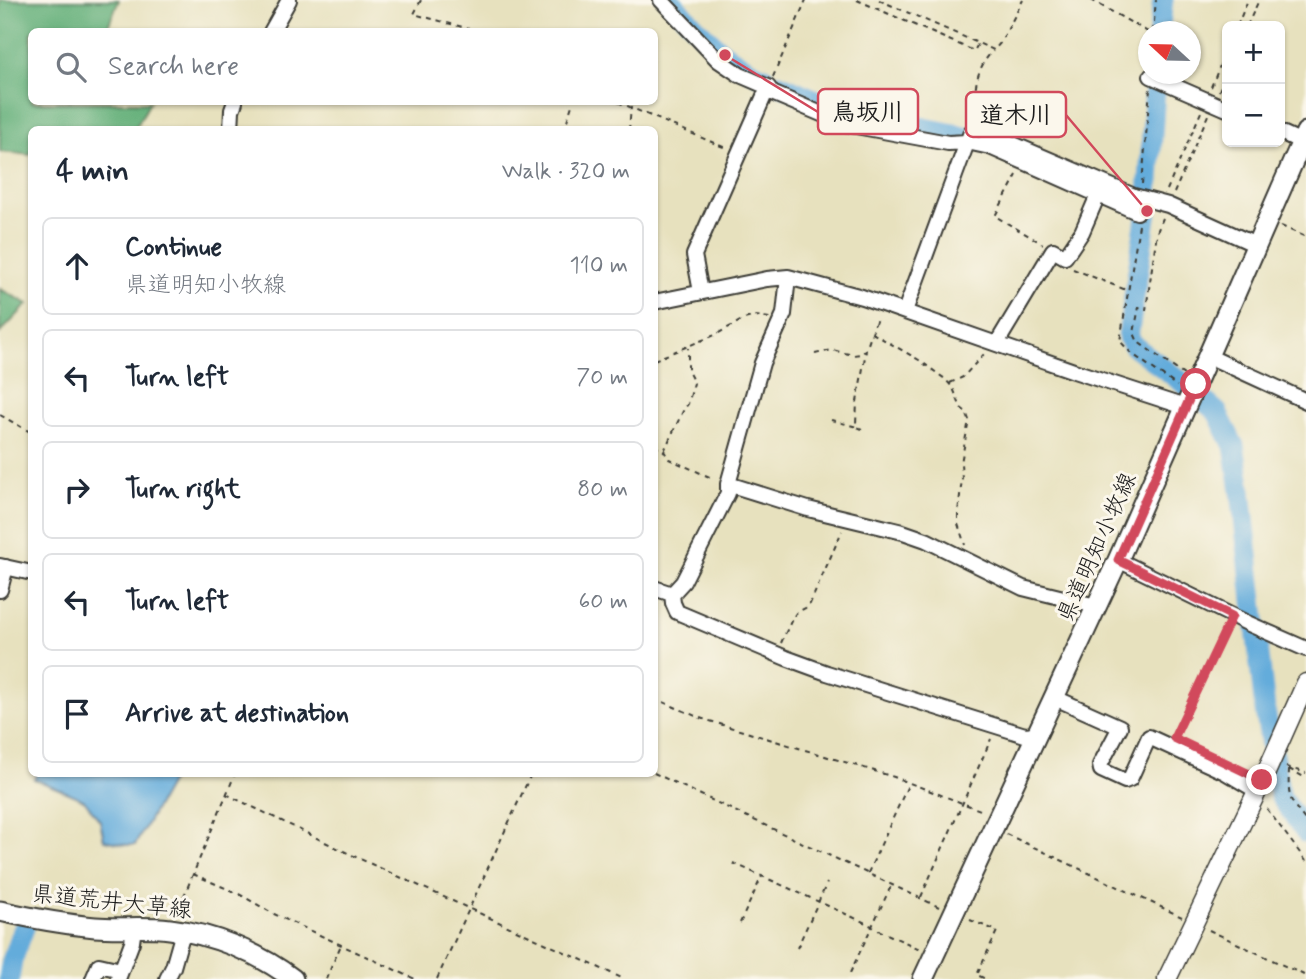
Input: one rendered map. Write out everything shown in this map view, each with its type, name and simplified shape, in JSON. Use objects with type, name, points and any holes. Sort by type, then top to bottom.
[{"type":"main road","name":"県道明知小牧線","points":[[923,979],[1118,560],[1304,137]]},
{"type":"main road","name":"県道荒井大草線","points":[[0,911],[95,927],[177,931],[213,939],[246,951],[279,968],[293,979]]},
{"type":"street","points":[[273,28],[289,0]]},
{"type":"street","points":[[661,0],[718,60],[740,75],[768,87],[772,93],[845,124],[948,143],[971,135],[1088,177],[1256,245]]},
{"type":"street","points":[[1169,84],[1215,104]]},
{"type":"street","points":[[701,292],[694,254],[768,87]]},
{"type":"street","points":[[231,126],[234,105]]},
{"type":"street","points":[[1285,133],[1304,137]]},
{"type":"street","points":[[971,135],[990,148],[1098,195],[1149,203]]},
{"type":"street","points":[[905,312],[971,135]]},
{"type":"street","points":[[996,343],[1059,254],[1082,232],[1098,195]]},
{"type":"street","points":[[788,277],[784,314],[762,363],[728,484],[728,493],[683,582],[672,594],[677,612],[827,673],[1025,735],[1035,734]]},
{"type":"street","points":[[658,302],[788,277],[883,304],[1074,371],[1191,394]]},
{"type":"street","points":[[1208,356],[1306,401]]},
{"type":"street","points":[[728,484],[808,509],[903,532],[926,540],[1023,588],[1096,606]]},
{"type":"street","points":[[1118,560],[1306,649]]},
{"type":"street","points":[[0,590],[3,567],[28,572]]},
{"type":"street","points":[[658,590],[672,594]]},
{"type":"street","points":[[1167,979],[1306,683]]},
{"type":"street","points":[[1053,697],[1120,727],[1100,765],[1101,770],[1125,781],[1130,779],[1149,737],[1224,772],[1260,784]]},
{"type":"street","points":[[93,979],[99,965],[119,974],[132,942],[134,928]]},
{"type":"street","points":[[167,979],[173,967],[177,931]]},
{"type":"path","points":[[421,0],[414,14],[466,28]]},
{"type":"path","points":[[768,87],[806,0]]},
{"type":"path","points":[[857,0],[974,51],[979,43]]},
{"type":"path","points":[[879,0],[994,50]]},
{"type":"path","points":[[971,135],[977,80],[985,58],[1001,42],[1023,0]]},
{"type":"path","points":[[1091,0],[1138,26]]},
{"type":"path","points":[[1154,21],[1156,0]]},
{"type":"path","points":[[1239,21],[1248,0]]},
{"type":"path","points":[[1249,21],[1259,0]]},
{"type":"path","points":[[1149,203],[1215,104],[1222,72]]},
{"type":"path","points":[[1157,84],[1149,203],[1157,232],[1146,310],[1139,307],[1134,333],[1138,342],[1191,394]]},
{"type":"path","points":[[1191,394],[1131,353],[1120,341],[1140,215],[1215,104],[1222,84]]},
{"type":"path","points":[[565,126],[572,105]]},
{"type":"path","points":[[626,105],[738,153]]},
{"type":"path","points":[[629,126],[631,107]]},
{"type":"path","points":[[1023,163],[995,216],[1059,254],[1065,262],[1084,275],[1127,291]]},
{"type":"path","points":[[1267,219],[1306,237]]},
{"type":"path","points":[[857,427],[857,402],[866,350],[883,304]]},
{"type":"path","points":[[658,358],[715,335],[744,319],[755,316],[780,322]]},
{"type":"path","points":[[872,333],[919,360],[949,383],[961,408],[966,412],[969,420],[961,463],[958,524],[971,562]]},
{"type":"path","points":[[949,383],[963,377],[996,343]]},
{"type":"path","points":[[664,451],[692,393],[694,383],[688,371],[688,346]]},
{"type":"path","points":[[814,354],[832,350],[853,355],[866,350]]},
{"type":"path","points":[[0,415],[28,431]]},
{"type":"path","points":[[831,420],[862,429]]},
{"type":"path","points":[[658,448],[664,451],[669,459],[728,484]]},
{"type":"path","points":[[776,654],[792,618],[809,606],[847,519]]},
{"type":"path","points":[[1174,738],[1232,616]]},
{"type":"path","points":[[658,700],[700,718],[909,783],[962,803],[995,822],[1306,976]]},
{"type":"path","points":[[920,898],[997,726]]},
{"type":"path","points":[[1306,773],[1286,767],[1289,769],[1290,802],[1306,821]]},
{"type":"path","points":[[1289,769],[1306,778]]},
{"type":"path","points":[[658,775],[891,885],[997,931],[977,975],[986,979]]},
{"type":"path","points":[[177,931],[193,874],[234,777]]},
{"type":"path","points":[[437,979],[530,777]]},
{"type":"path","points":[[868,874],[909,783]]},
{"type":"path","points":[[1260,784],[1278,826],[1306,861]]},
{"type":"path","points":[[226,794],[358,858],[624,979]]},
{"type":"path","points":[[733,863],[933,956]]},
{"type":"path","points":[[193,874],[415,979]]},
{"type":"path","points":[[740,923],[762,876]]},
{"type":"path","points":[[797,948],[827,883]]},
{"type":"path","points":[[850,973],[891,885]]},
{"type":"path","points":[[326,979],[341,944]]},
{"type":"green space","points":[[0,0],[119,0],[107,28],[28,28],[28,105],[148,105],[137,126],[28,126],[28,155],[0,152]]},
{"type":"green space","points":[[0,289],[28,304],[0,333]]},
{"type":"water","points":[[173,777],[135,845],[104,840],[100,821],[85,801],[34,779]]},
{"type":"waterway","points":[[670,0],[724,53],[764,77]]},
{"type":"waterway","points":[[1160,21],[1163,0]]},
{"type":"waterway","points":[[779,84],[841,111],[988,141]]},
{"type":"waterway","points":[[1155,84],[1147,211],[1128,337],[1134,346],[1217,412],[1234,446],[1265,710],[1280,796],[1306,833]]},
{"type":"waterway","points":[[9,979],[12,961],[24,928]]},
{"type":"place","name":"鳥坂川","points":[[725,55]]},
{"type":"place","name":"道木川","points":[[1147,211]]},
{"type":"route","points":[[1196,384],[1118,560],[1232,616],[1174,738],[1262,780]]}]
